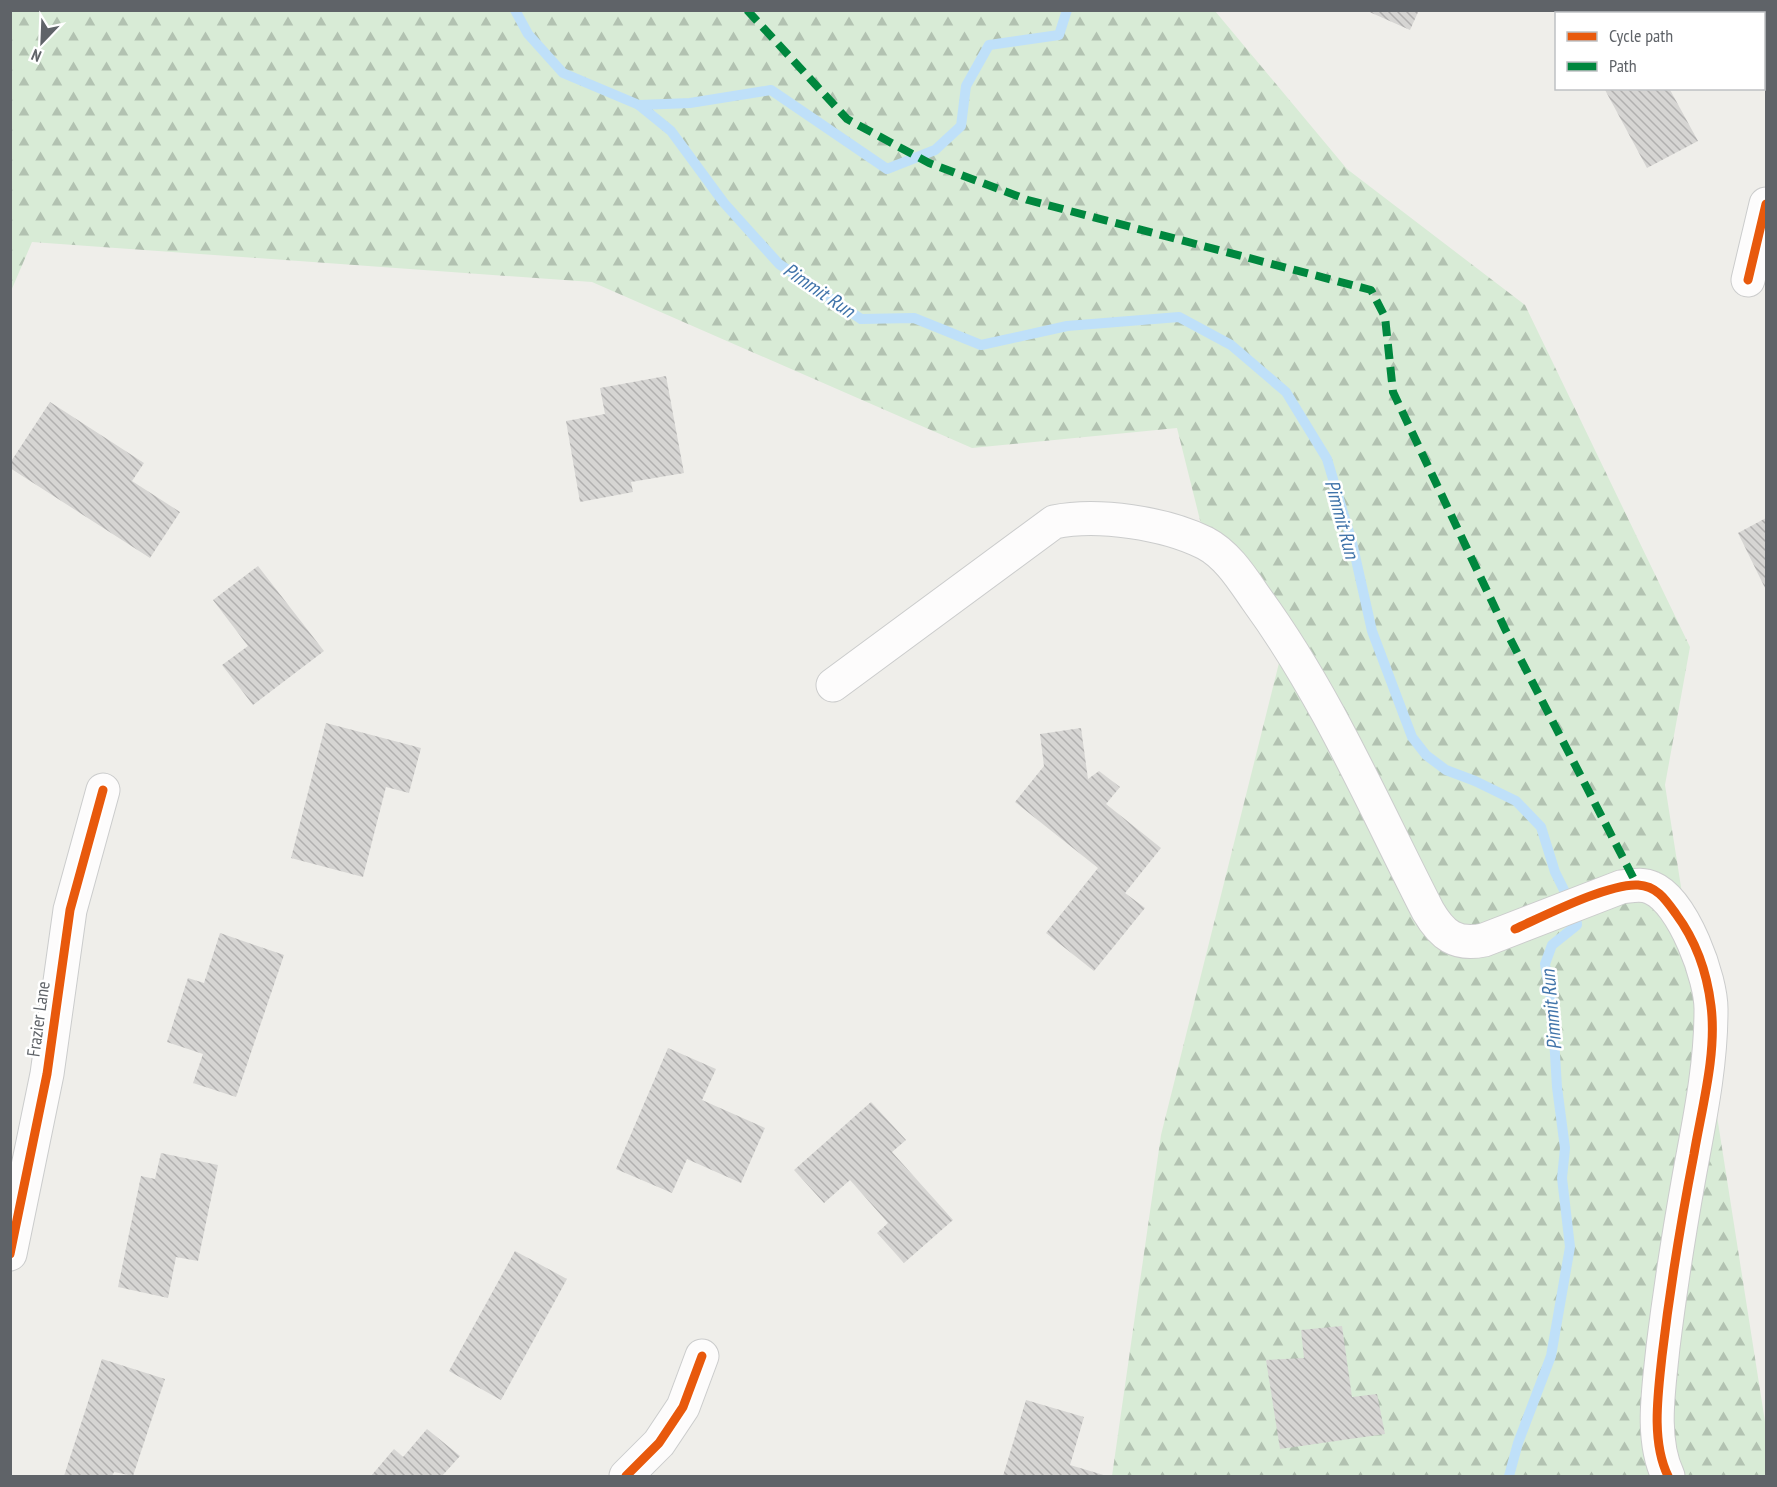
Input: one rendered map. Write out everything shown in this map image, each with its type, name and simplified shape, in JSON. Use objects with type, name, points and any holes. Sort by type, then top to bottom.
[{"type":"street","points":[[1748,280],[1767,204]]},
{"type":"street","points":[[833,685],[1054,522],[1078,517],[1124,520],[1206,544],[1230,562],[1286,639],[1323,702],[1437,926],[1453,939],[1468,944],[1515,928],[1598,894],[1637,885],[1653,888],[1664,897],[1687,929],[1703,965],[1712,1007],[1710,1050],[1672,1271],[1659,1385],[1658,1444],[1668,1476]]},
{"type":"street","name":"Frazier Lane","points":[[10,1254],[47,1074],[70,910],[103,790]]},
{"type":"street","points":[[626,1476],[659,1443],[682,1407],[702,1356]]},
{"type":"green space","points":[[11,11],[1215,11],[1347,169],[1525,305],[1690,647],[1665,785],[1766,1428],[1766,1476],[1112,1476],[1161,1135],[1285,639],[1206,544],[1177,428],[972,448],[592,282],[32,242],[11,291]]},
{"type":"building","points":[[1365,10],[1419,10],[1410,30]]},
{"type":"building","points":[[1605,90],[1670,90],[1698,141],[1647,168]]},
{"type":"building","points":[[666,376],[684,473],[631,482],[633,492],[580,502],[566,421],[605,414],[600,388]]},
{"type":"building","points":[[50,402],[144,463],[132,481],[180,512],[150,558],[10,468],[10,463]]},
{"type":"building","points":[[1766,518],[1766,590],[1738,533]]},
{"type":"building","points":[[258,566],[324,651],[253,705],[222,665],[248,646],[213,600]]},
{"type":"building","points":[[326,723],[421,748],[409,793],[386,787],[363,877],[291,858]]},
{"type":"building","points":[[1081,728],[1088,779],[1099,771],[1120,787],[1106,804],[1161,848],[1125,893],[1145,908],[1094,971],[1046,933],[1098,868],[1015,802],[1044,766],[1040,734]]},
{"type":"building","points":[[220,933],[284,955],[236,1097],[193,1083],[203,1054],[167,1042],[188,978],[204,983]]},
{"type":"building","points":[[668,1048],[716,1069],[702,1100],[765,1128],[741,1183],[687,1159],[672,1193],[616,1169]]},
{"type":"building","points":[[871,1102],[906,1140],[892,1152],[953,1220],[904,1263],[877,1233],[888,1223],[850,1180],[824,1203],[794,1170]]},
{"type":"building","points":[[161,1153],[218,1165],[198,1261],[176,1257],[168,1298],[118,1287],[141,1176],[155,1179]]},
{"type":"building","points":[[515,1251],[567,1279],[501,1400],[449,1371]]},
{"type":"building","points":[[1342,1326],[1352,1397],[1377,1394],[1385,1434],[1280,1449],[1266,1360],[1304,1358],[1301,1330]]},
{"type":"building","points":[[102,1359],[165,1379],[133,1476],[114,1472],[112,1476],[64,1476]]},
{"type":"building","points":[[1026,1400],[1084,1417],[1070,1465],[1107,1476],[1003,1476]]},
{"type":"building","points":[[427,1429],[460,1456],[442,1476],[371,1476],[394,1449],[403,1457]]},
{"type":"waterway","name":"Pimmit Run","points":[[515,10],[528,34],[563,73],[639,105],[671,131],[724,203],[779,264],[861,319],[914,318],[981,345],[1067,326],[1179,317],[1231,345],[1286,392],[1327,459],[1352,542],[1372,631],[1412,737],[1426,755],[1446,770],[1516,801],[1541,827],[1555,872],[1576,914],[1577,925],[1552,945],[1545,964],[1552,1005],[1557,1087],[1565,1148],[1562,1178],[1570,1247],[1551,1356],[1518,1443],[1509,1476]]},
{"type":"waterway","points":[[639,105],[690,103],[771,90],[887,169],[935,150],[961,126],[966,86],[989,45],[1059,35],[1067,10]]},
{"type":"marked path","points":[[747,10],[847,119],[929,163],[1028,200],[1371,290],[1385,317],[1393,392],[1505,629],[1637,885]]},
{"type":"cycle path","points":[[1748,280],[1766,204]]},
{"type":"cycle path","points":[[10,1254],[47,1074],[70,910],[103,790]]},
{"type":"cycle path","points":[[1515,929],[1611,889],[1645,886],[1656,891],[1676,914],[1695,946],[1707,981],[1712,1024],[1710,1061],[1672,1280],[1658,1401],[1659,1448],[1668,1476]]},
{"type":"cycle path","points":[[626,1476],[659,1443],[683,1407],[702,1356]]}]
